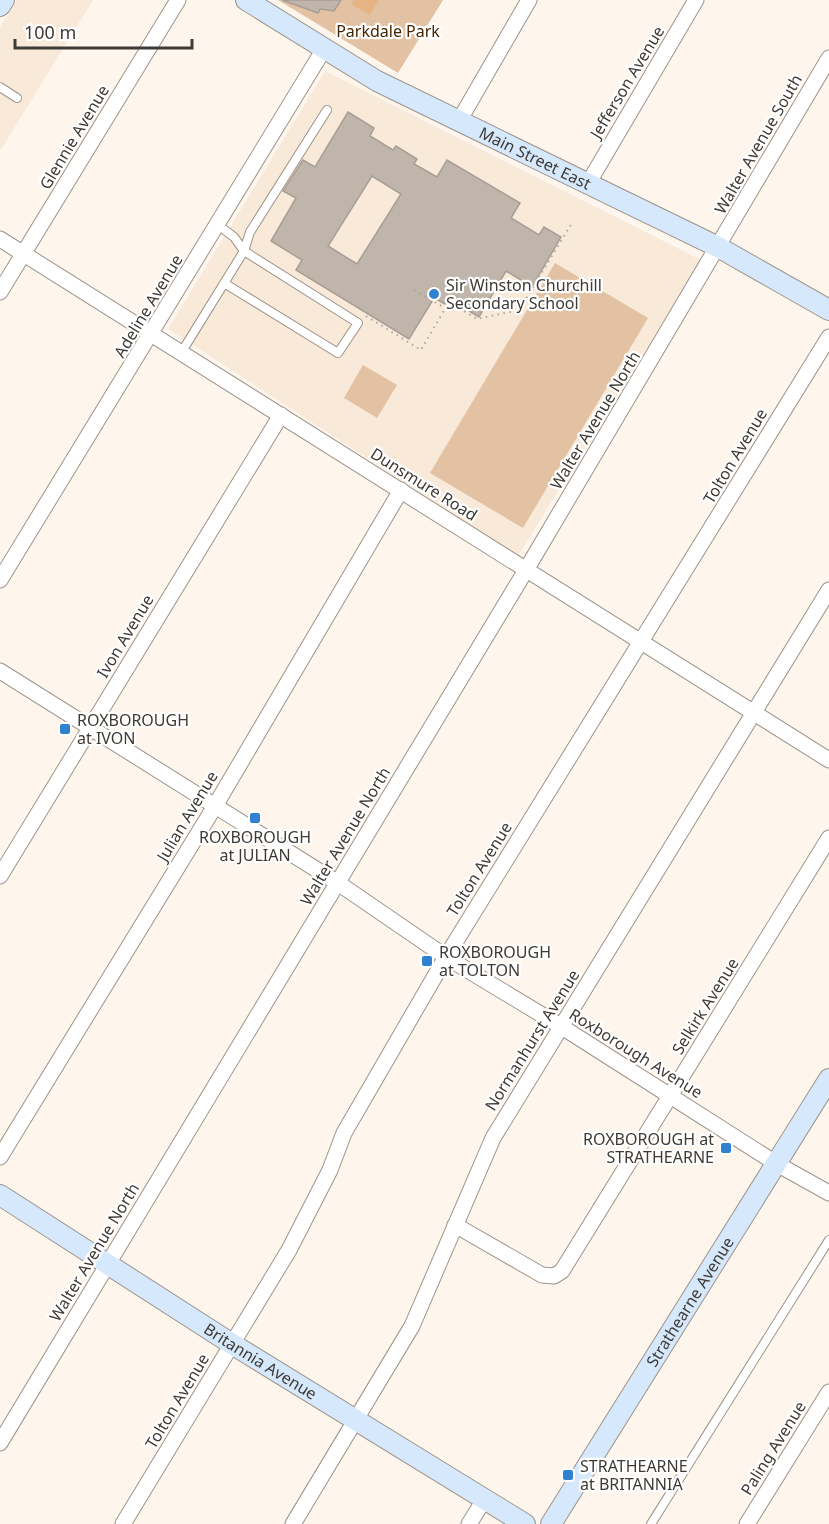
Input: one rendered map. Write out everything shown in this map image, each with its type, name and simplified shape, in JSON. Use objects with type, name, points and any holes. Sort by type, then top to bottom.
[{"type":"street","points":[[0,6],[4,0]]},
{"type":"street","name":"Glennie Avenue","points":[[0,292],[178,0]]},
{"type":"street","name":"Main Street East","points":[[246,0],[377,81],[589,182],[718,247],[829,309]]},
{"type":"street","points":[[459,121],[530,0]]},
{"type":"street","name":"Jefferson Avenue","points":[[589,182],[696,0]]},
{"type":"street","name":"Adeline Avenue","points":[[0,580],[324,50]]},
{"type":"street","name":"Walter Avenue South","points":[[718,247],[829,58]]},
{"type":"street","name":"Dunsmure Road","points":[[0,239],[829,760]]},
{"type":"street","name":"Walter Avenue North","points":[[0,1443],[718,247]]},
{"type":"street","name":"Tolton Avenue","points":[[123,1524],[289,1250],[330,1170],[344,1133],[446,957],[829,337]]},
{"type":"street","name":"Ivon Avenue","points":[[0,876],[281,415]]},
{"type":"street","name":"Julian Avenue","points":[[0,1157],[215,806],[401,490]]},
{"type":"street","name":"Normanhurst Avenue","points":[[293,1524],[412,1326],[492,1137],[829,590]]},
{"type":"street","name":"Roxborough Avenue","points":[[0,671],[338,883],[446,957],[562,1026],[777,1164],[829,1193]]},
{"type":"street","name":"Selkirk Avenue","points":[[455,1225],[542,1275],[552,1277],[559,1274],[829,838]]},
{"type":"street","name":"Strathearne Avenue","points":[[551,1524],[829,1078]]},
{"type":"street","name":"Britannia Avenue","points":[[0,1195],[232,1344],[525,1524]]},
{"type":"street","name":"Paling Avenue","points":[[747,1524],[829,1392]]},
{"type":"street","points":[[469,1524],[484,1500]]},
{"type":"lane","points":[[0,87],[17,98]]},
{"type":"lane","points":[[180,353],[244,251],[250,232],[327,110]]},
{"type":"lane","points":[[218,225],[234,237],[244,251],[358,323],[339,353],[224,283]]},
{"type":"lane","points":[[651,1524],[829,1240]]},
{"type":"path","points":[[366,316],[421,350],[449,302],[477,319],[519,310],[572,223]]},
{"type":"path","points":[[414,290],[445,308]]},
{"type":"shaded area","points":[[17,0],[93,0],[0,151],[0,27]]},
{"type":"shaded area","points":[[354,0],[379,0],[370,15],[351,4]]},
{"type":"shaded area","name":"Sir Winston Churchill Secondary School","points":[[325,71],[701,260],[518,556],[168,329]]},
{"type":"green space","name":"Parkdale Park","points":[[278,0],[443,0],[398,73]]},
{"type":"green space","points":[[555,263],[648,318],[523,528],[430,473]]},
{"type":"green space","points":[[363,365],[397,385],[377,418],[344,398]]},
{"type":"building","points":[[282,0],[341,0],[334,11],[320,9],[318,13]]},
{"type":"building","points":[[348,112],[374,128],[370,136],[393,150],[396,146],[417,159],[414,164],[437,177],[447,160],[520,203],[511,218],[539,235],[544,227],[561,237],[532,287],[506,271],[479,317],[449,299],[445,304],[434,298],[409,339],[296,270],[302,260],[271,241],[296,198],[283,191],[303,160],[315,167]],"holes":[[[372,176],[401,194],[357,264],[328,246]]]},
{"type":"place","name":"Sir Winston Churchill Secondary School","points":[[434,294]]},
{"type":"place","name":"ROXBOROUGH at IVON","points":[[65,729]]},
{"type":"place","name":"ROXBOROUGH at JULIAN","points":[[255,818]]},
{"type":"place","name":"ROXBOROUGH at TOLTON","points":[[427,961]]},
{"type":"place","name":"ROXBOROUGH at STRATHEARNE","points":[[726,1148]]},
{"type":"place","name":"STRATHEARNE at BRITANNIA","points":[[568,1475]]}]
